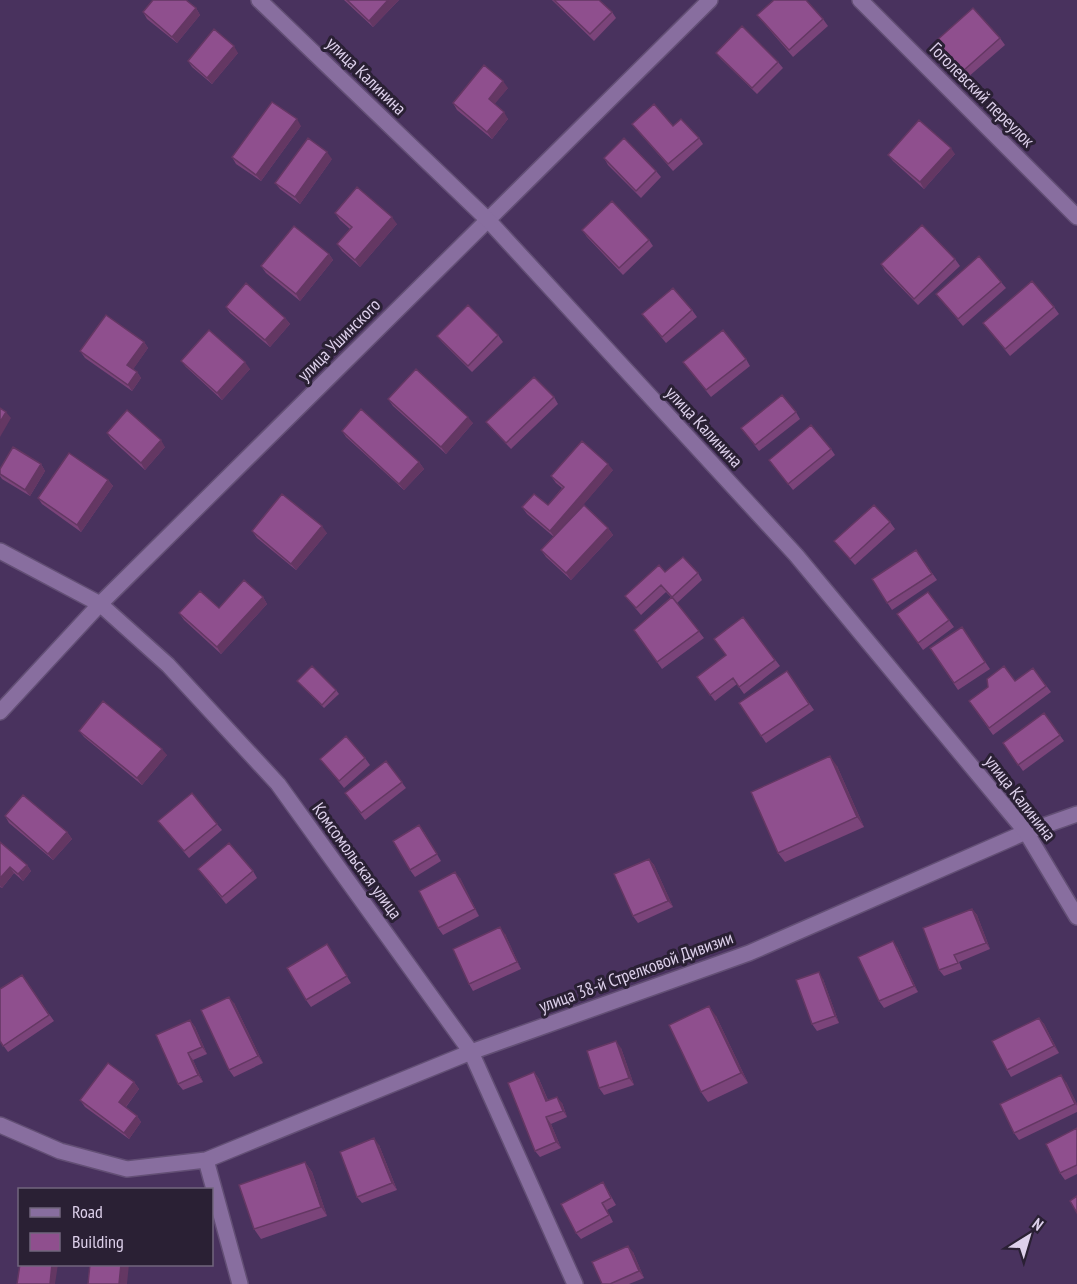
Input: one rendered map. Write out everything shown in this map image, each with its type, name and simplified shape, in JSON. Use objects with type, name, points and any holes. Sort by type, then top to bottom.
[{"type":"street","name":"улица Калинина","points":[[259,0],[488,220],[796,555],[1026,832],[1077,917]]},
{"type":"street","name":"улица Ушинского","points":[[0,712],[100,604],[710,0]]},
{"type":"street","name":"Гоголевский переулок","points":[[860,0],[1077,217]]},
{"type":"street","name":"Комсомольская улица","points":[[0,551],[100,604],[168,665],[278,784],[471,1052],[575,1284]]},
{"type":"street","name":"улица 38-й Стрелковой Дивизии","points":[[0,1125],[60,1151],[127,1169],[206,1160],[471,1052],[749,953],[1026,832],[1077,814]]},
{"type":"street","points":[[206,1160],[240,1284]]},
{"type":"building","points":[[153,0],[186,0],[196,8],[172,37],[143,12]]},
{"type":"building","points":[[347,0],[388,0],[369,21]]},
{"type":"building","points":[[554,0],[599,0],[612,12],[590,34]]},
{"type":"building","points":[[774,0],[806,0],[823,19],[789,50],[757,15]]},
{"type":"building","points":[[973,8],[1000,38],[963,71],[936,41]]},
{"type":"building","points":[[742,26],[778,62],[752,88],[716,53]]},
{"type":"building","points":[[214,29],[234,46],[207,78],[188,61]]},
{"type":"building","points":[[484,65],[503,81],[489,99],[504,112],[487,132],[453,103]]},
{"type":"building","points":[[272,102],[297,119],[256,175],[232,157]]},
{"type":"building","points":[[654,104],[673,126],[681,119],[699,138],[668,164],[632,124]]},
{"type":"building","points":[[919,120],[951,148],[920,182],[888,155]]},
{"type":"building","points":[[308,138],[327,152],[295,197],[275,183]]},
{"type":"building","points":[[624,138],[656,171],[636,191],[604,158]]},
{"type":"building","points":[[357,187],[392,217],[355,260],[337,244],[352,227],[335,213]]},
{"type":"building","points":[[612,201],[649,240],[619,268],[582,230]]},
{"type":"building","points":[[922,225],[955,259],[914,299],[881,264]]},
{"type":"building","points":[[294,226],[329,254],[296,294],[261,266]]},
{"type":"building","points":[[979,256],[1001,282],[958,319],[936,294]]},
{"type":"building","points":[[1032,281],[1054,307],[1005,349],[983,323]]},
{"type":"building","points":[[246,283],[285,318],[265,340],[226,307]]},
{"type":"building","points":[[673,288],[692,310],[662,337],[642,314]]},
{"type":"building","points":[[468,305],[498,335],[468,366],[437,336]]},
{"type":"building","points":[[106,315],[144,342],[127,365],[137,372],[128,385],[80,351]]},
{"type":"building","points":[[209,330],[245,362],[217,393],[181,361]]},
{"type":"building","points":[[723,330],[746,359],[706,390],[683,362]]},
{"type":"building","points":[[416,369],[468,417],[441,447],[388,399]]},
{"type":"building","points":[[534,377],[554,397],[506,443],[486,422]]},
{"type":"building","points":[[782,395],[796,412],[755,445],[741,428]]},
{"type":"building","points":[[0,408],[6,412],[0,422]]},
{"type":"building","points":[[361,409],[419,462],[399,484],[342,431]]},
{"type":"building","points":[[127,410],[161,440],[141,463],[107,433]]},
{"type":"building","points":[[811,425],[831,449],[788,484],[769,460]]},
{"type":"building","points":[[582,441],[608,464],[550,531],[522,507],[534,494],[548,505],[564,487],[551,476]]},
{"type":"building","points":[[13,447],[41,464],[25,490],[0,474],[0,469]]},
{"type":"building","points":[[69,453],[108,480],[77,525],[38,498]]},
{"type":"building","points":[[282,494],[322,526],[291,564],[252,531]]},
{"type":"building","points":[[584,505],[608,528],[566,573],[541,550]]},
{"type":"building","points":[[874,505],[890,522],[850,559],[834,541]]},
{"type":"building","points":[[916,550],[932,574],[887,603],[872,579]]},
{"type":"building","points":[[683,557],[698,573],[672,597],[661,585],[636,608],[625,596],[659,565],[665,572]]},
{"type":"building","points":[[244,580],[263,597],[217,647],[179,613],[200,591],[219,608]]},
{"type":"building","points":[[928,592],[949,620],[918,643],[897,614]]},
{"type":"building","points":[[672,597],[699,631],[657,662],[634,630]]},
{"type":"building","points":[[743,617],[775,660],[739,687],[733,678],[710,695],[697,677],[726,655],[714,639]]},
{"type":"building","points":[[962,627],[985,662],[954,683],[930,648]]},
{"type":"building","points":[[312,666],[336,690],[322,705],[297,681]]},
{"type":"building","points":[[1004,666],[1015,681],[1033,668],[1046,686],[989,728],[969,701],[988,687],[987,679]]},
{"type":"building","points":[[787,671],[809,704],[761,736],[739,703]]},
{"type":"building","points":[[103,701],[162,749],[137,778],[79,731]]},
{"type":"building","points":[[1044,713],[1060,735],[1018,765],[1003,743]]},
{"type":"building","points":[[346,736],[365,758],[339,781],[320,759]]},
{"type":"building","points":[[830,756],[857,817],[778,853],[751,792]]},
{"type":"building","points":[[386,761],[402,782],[361,813],[345,793]]},
{"type":"building","points":[[192,793],[217,824],[184,851],[158,821]]},
{"type":"building","points":[[23,795],[67,832],[48,854],[5,816]]},
{"type":"building","points":[[419,825],[437,854],[410,870],[393,841]]},
{"type":"building","points":[[0,842],[27,865],[18,874],[10,867],[0,878]]},
{"type":"building","points":[[229,843],[253,871],[222,897],[198,869]]},
{"type":"building","points":[[649,859],[668,901],[633,916],[614,874]]},
{"type":"building","points":[[455,872],[475,909],[438,928],[419,891]]},
{"type":"building","points":[[972,909],[986,943],[954,955],[958,963],[939,970],[923,928]]},
{"type":"building","points":[[500,927],[517,962],[469,984],[453,949]]},
{"type":"building","points":[[893,941],[914,986],[879,1001],[858,957]]},
{"type":"building","points":[[327,944],[347,976],[306,1000],[287,968]]},
{"type":"building","points":[[819,972],[835,1016],[812,1024],[796,980]]},
{"type":"building","points":[[22,975],[49,1015],[3,1046],[0,1041],[0,989]]},
{"type":"building","points":[[229,997],[258,1056],[229,1070],[201,1010]]},
{"type":"building","points":[[709,1006],[741,1073],[701,1092],[669,1025]]},
{"type":"building","points":[[1039,1018],[1054,1046],[1007,1070],[992,1041]]},
{"type":"building","points":[[190,1020],[202,1047],[188,1053],[198,1075],[178,1084],[156,1035]]},
{"type":"building","points":[[616,1041],[629,1078],[599,1088],[587,1051]]},
{"type":"building","points":[[108,1063],[134,1082],[119,1102],[137,1116],[124,1133],[80,1100]]},
{"type":"building","points":[[534,1072],[546,1101],[557,1097],[563,1111],[546,1117],[556,1142],[535,1151],[508,1083]]},
{"type":"building","points":[[1061,1075],[1075,1104],[1014,1133],[1000,1104]]},
{"type":"building","points":[[1077,1128],[1077,1165],[1060,1173],[1046,1144]]},
{"type":"building","points":[[374,1138],[392,1183],[357,1197],[340,1152]]},
{"type":"building","points":[[305,1162],[321,1207],[254,1229],[239,1185]]},
{"type":"building","points":[[603,1182],[611,1198],[602,1203],[609,1215],[576,1233],[561,1204]]},
{"type":"building","points":[[1077,1196],[1077,1213],[1070,1201]]},
{"type":"building","points":[[628,1246],[639,1271],[610,1284],[602,1284],[592,1262]]},
{"type":"building","points":[[20,1266],[52,1266],[50,1284],[17,1284]]},
{"type":"building","points":[[90,1266],[121,1266],[119,1284],[88,1284]]}]
